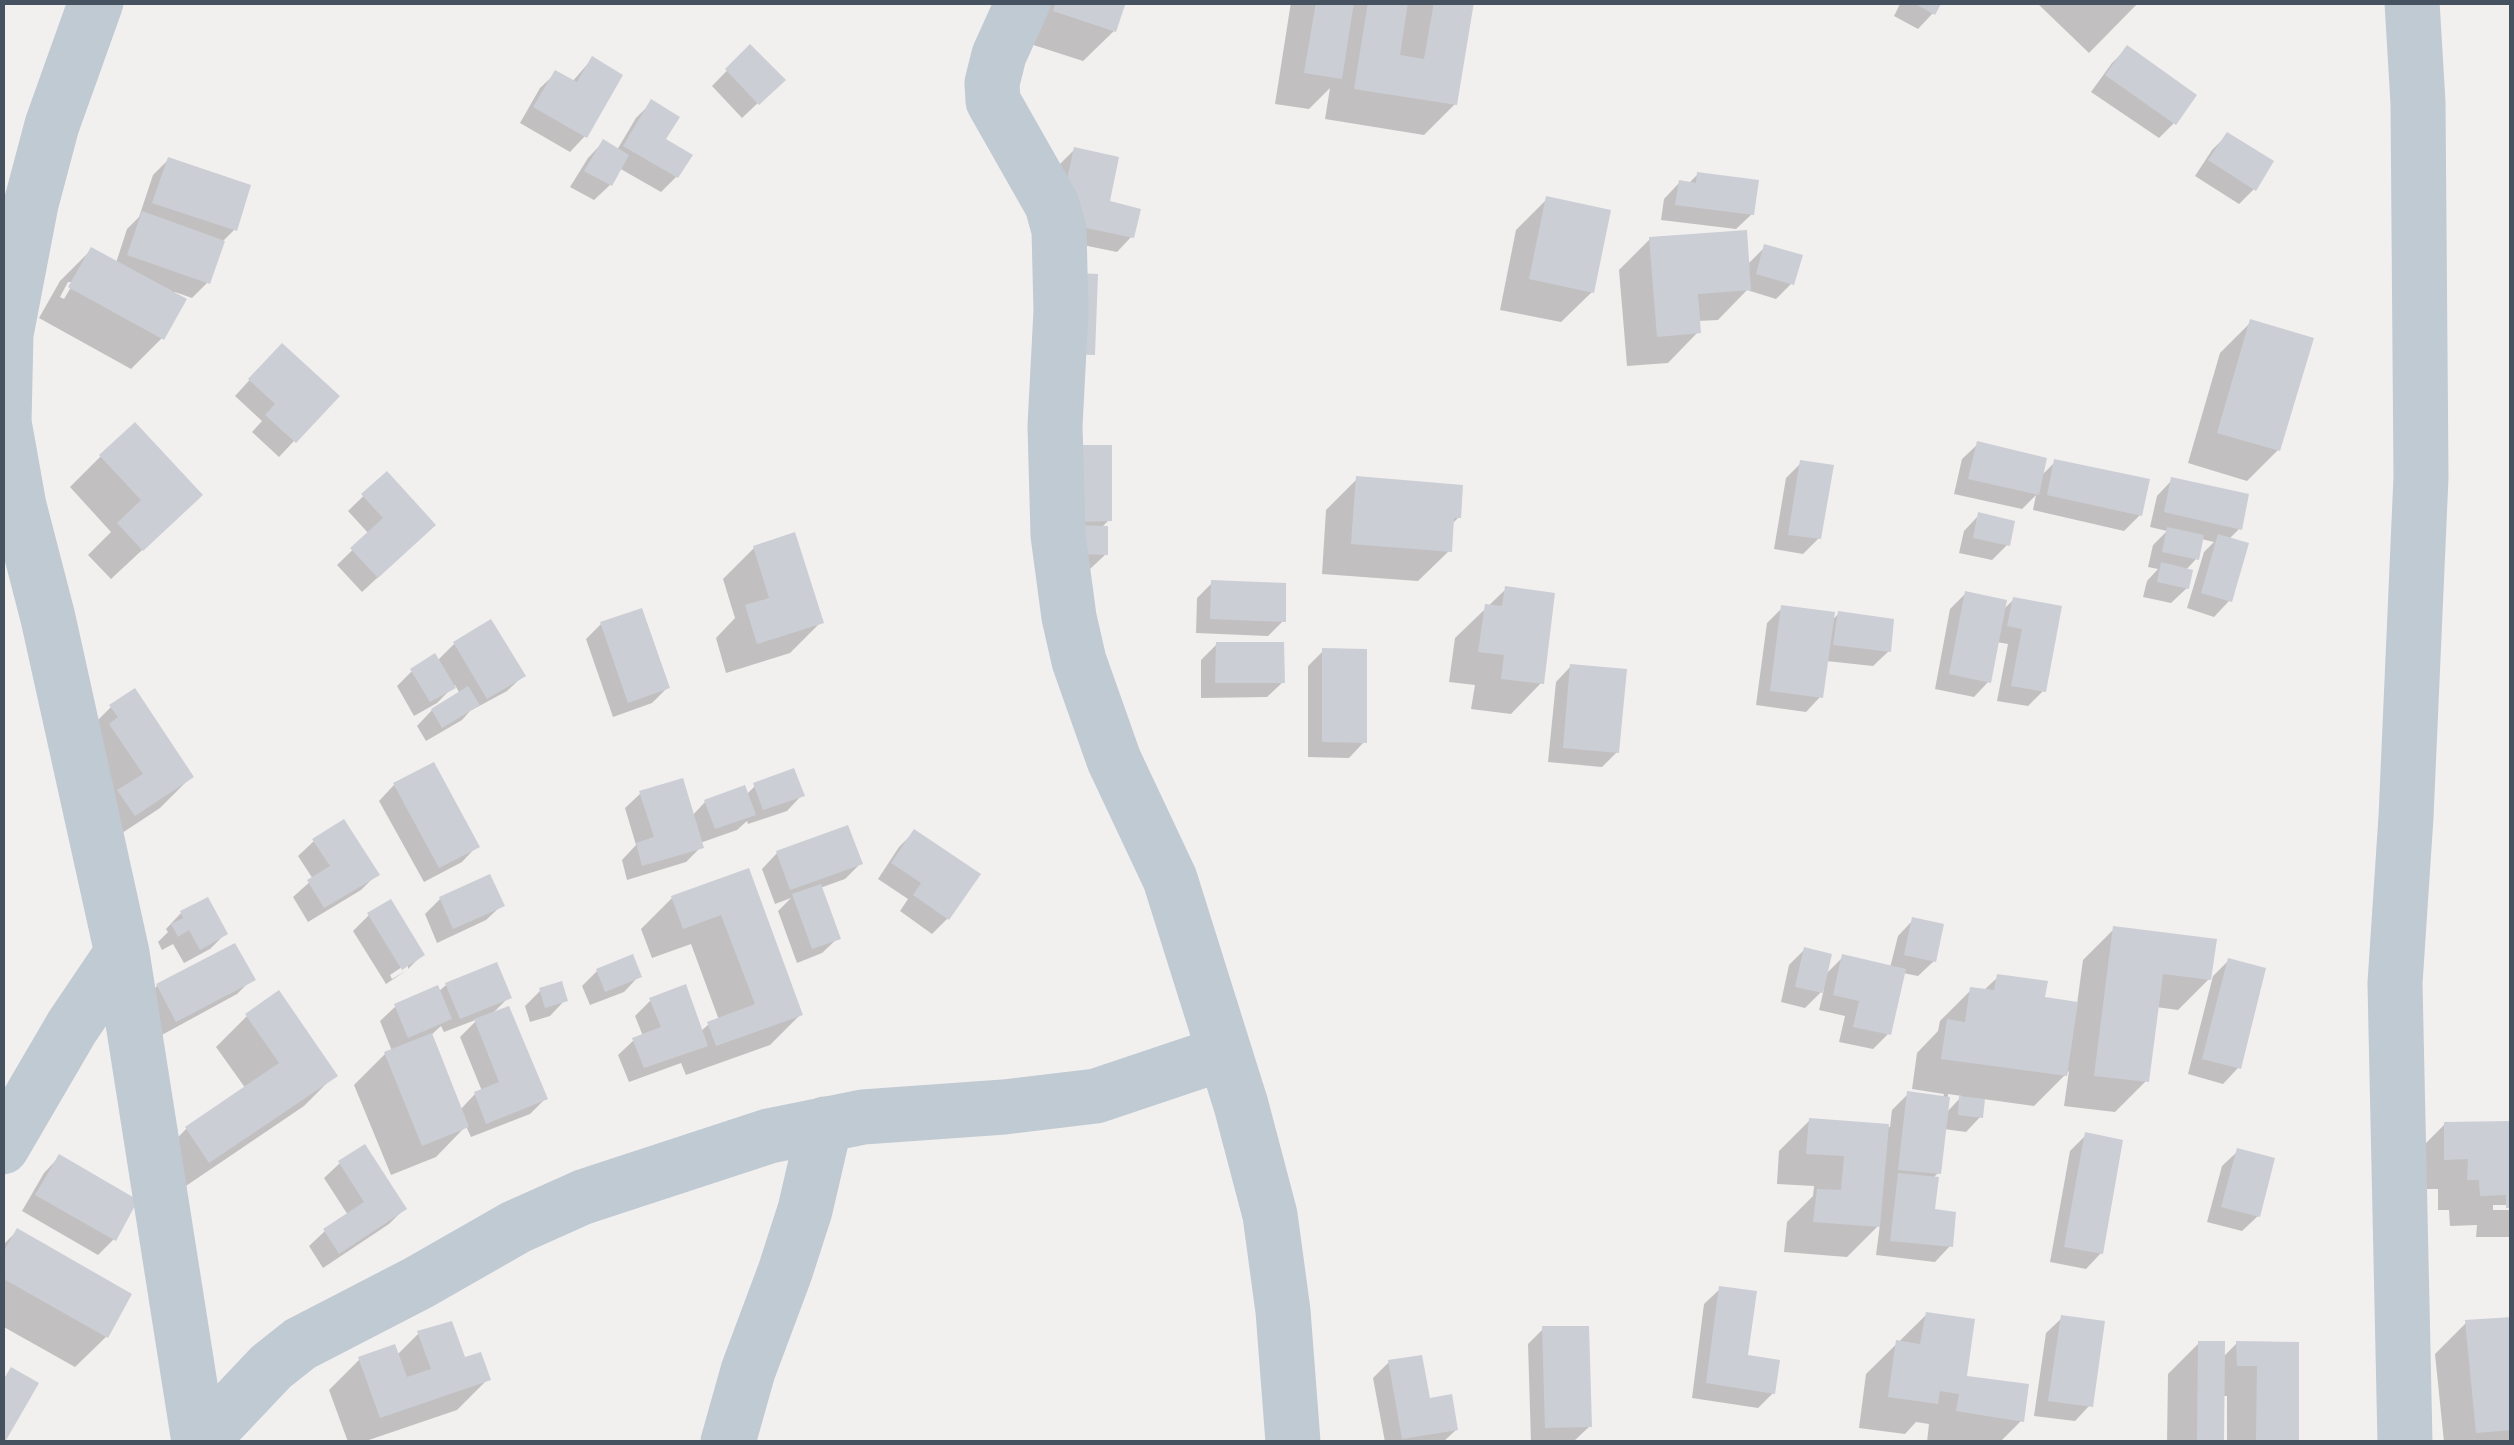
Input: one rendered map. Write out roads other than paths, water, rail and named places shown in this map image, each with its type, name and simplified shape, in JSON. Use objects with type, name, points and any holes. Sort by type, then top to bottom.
[{"type":"street","points":[[96,2],[52,125],[31,204],[6,334],[4,422],[19,506],[48,618],[122,953],[199,1442]]},
{"type":"street","points":[[1024,2],[999,55],[992,84],[993,100],[1052,204],[1059,230],[1061,312],[1055,426],[1058,534],[1069,617],[1079,662],[1114,760],[1170,879],[1241,1105],[1270,1215],[1283,1310],[1292,1442]]},
{"type":"street","points":[[2405,1442],[2395,983],[2421,476],[2418,104],[2412,2]]},
{"type":"street","points":[[2,1147],[72,1027],[122,953]]},
{"type":"street","points":[[199,1442],[271,1367],[300,1344],[516,1227],[582,1197],[768,1136],[863,1116],[1004,1107],[1096,1096],[1224,1053]]},
{"type":"street","points":[[733,1436],[748,1371],[795,1241],[825,1124]]}]
